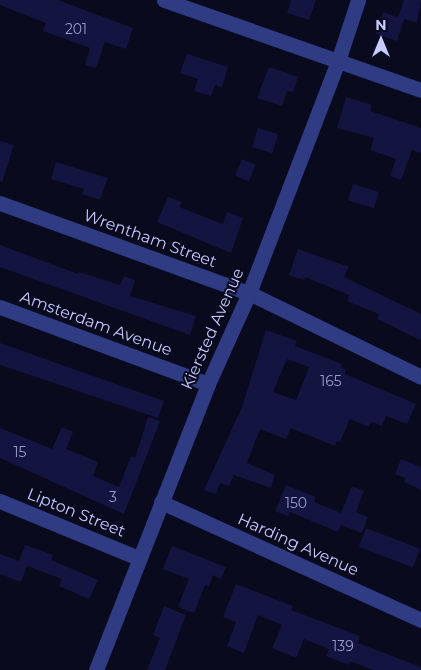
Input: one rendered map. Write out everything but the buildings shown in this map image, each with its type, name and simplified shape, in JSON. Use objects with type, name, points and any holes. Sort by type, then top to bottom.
[{"type":"street","points":[[164,0],[421,90]]},
{"type":"street","name":"Kiersted Avenue","points":[[96,670],[138,558],[208,384],[249,293],[338,61],[358,0]]},
{"type":"street","name":"Wrentham Street","points":[[0,203],[249,293],[421,377]]},
{"type":"street","name":"Amsterdam Avenue","points":[[0,306],[208,384]]},
{"type":"street","name":"Lipton Street","points":[[0,501],[138,558]]},
{"type":"street","name":"Harding Avenue","points":[[161,502],[421,620]]}]
